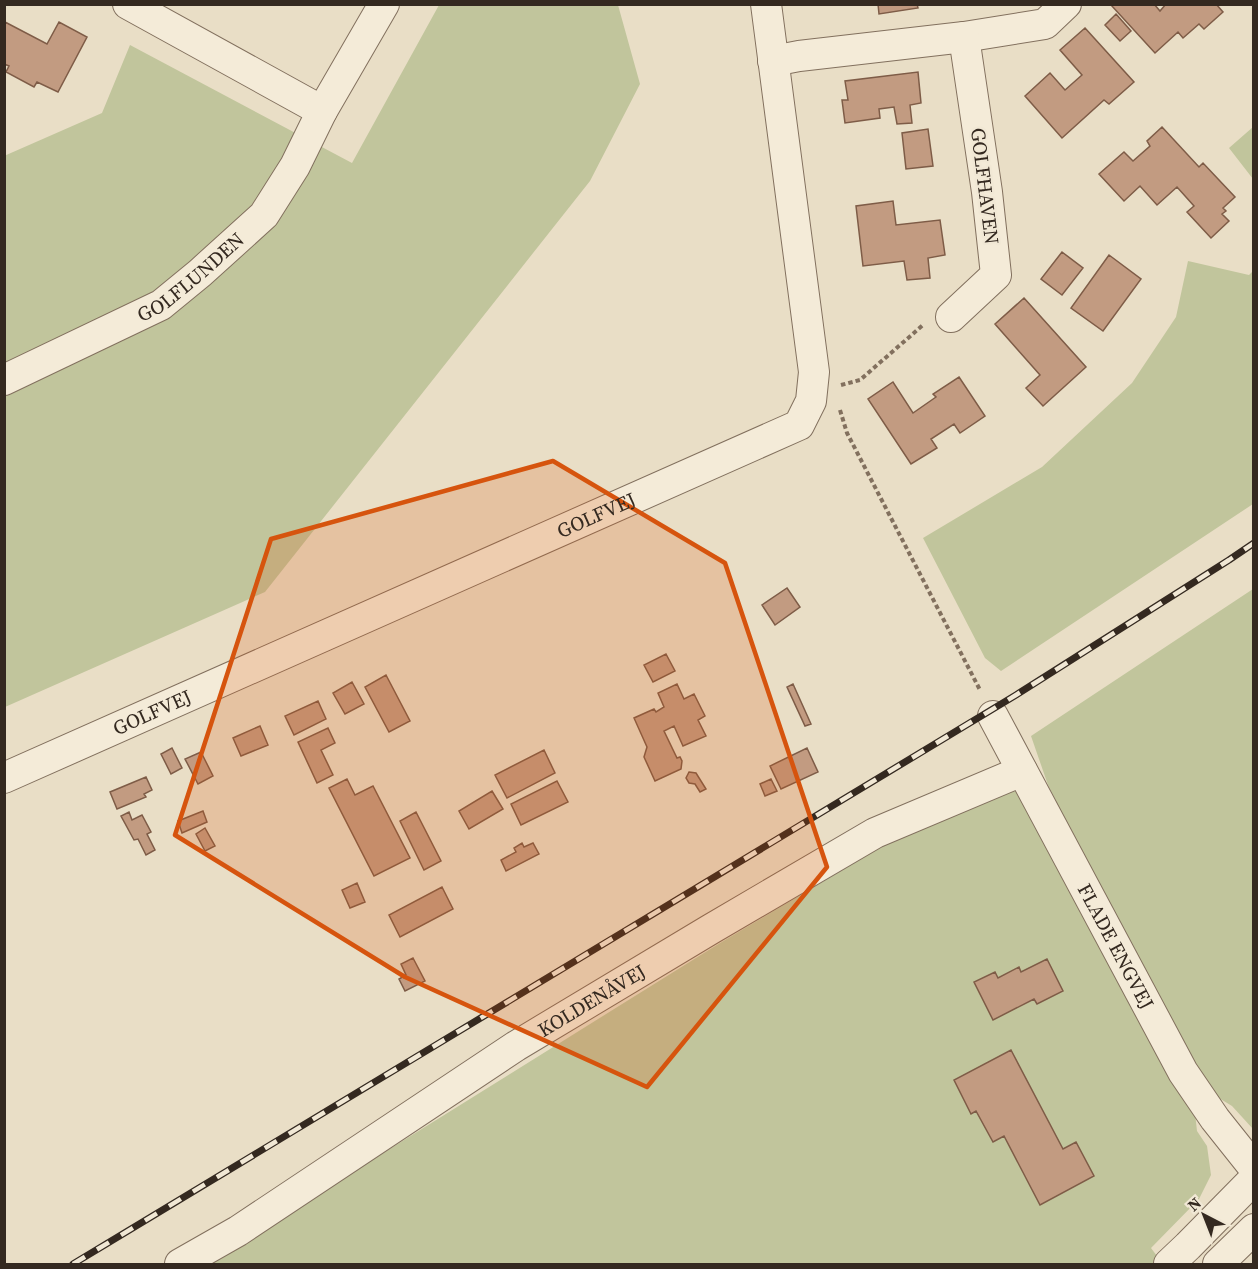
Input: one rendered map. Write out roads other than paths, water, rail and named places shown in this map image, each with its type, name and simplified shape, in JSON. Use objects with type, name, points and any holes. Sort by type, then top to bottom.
[{"type":"street","points":[[128,4],[322,111]]},
{"type":"street","name":"GOLFLUNDEN","points":[[4,380],[161,305],[264,215],[295,166],[322,111],[384,4]]},
{"type":"street","name":"GOLFVEJ","points":[[4,778],[799,425],[811,401],[814,372],[766,4]]},
{"type":"street","points":[[773,61],[964,37],[1045,24],[1066,4]]},
{"type":"street","name":"GOLFHAVEN","points":[[951,316],[996,275],[987,192],[964,37]]},
{"type":"street","name":"FLADE ENGVEJ","points":[[993,716],[1183,1072],[1215,1119],[1254,1168]]},
{"type":"street","name":"KOLDENÅVEJ","points":[[180,1264],[238,1231],[516,1046],[875,833],[1022,771]]},
{"type":"street","points":[[1188,1258],[1254,1179]]},
{"type":"street","points":[[1218,1264],[1254,1229]]},
{"type":"railway","points":[[73,1264],[1016,695],[1254,543]]}]
